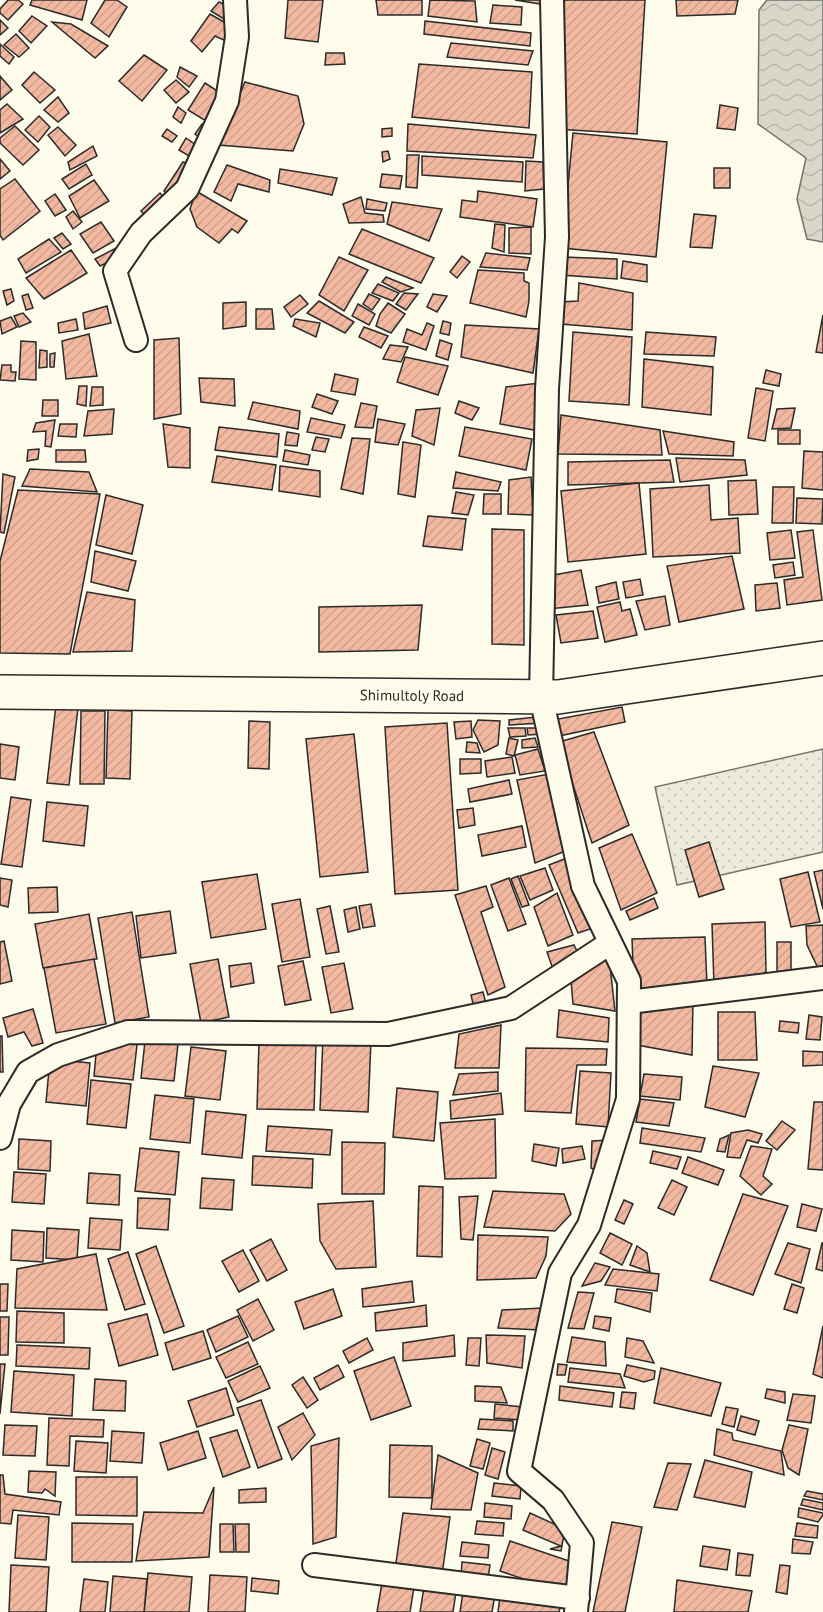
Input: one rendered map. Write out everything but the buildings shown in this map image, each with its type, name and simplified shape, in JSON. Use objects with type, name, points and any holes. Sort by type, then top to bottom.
[{"type":"main road","name":"Shimultoly Road","points":[[0,692],[558,697],[823,658]]},
{"type":"street","points":[[136,340],[115,271],[141,232],[186,189],[227,101],[237,37],[235,0]]},
{"type":"street","points":[[314,1565],[577,1605],[582,1543],[553,1500],[519,1471],[560,1273],[589,1226],[628,1099],[628,981],[583,886],[541,697],[547,388],[557,237],[552,0]]},
{"type":"street","points":[[0,1138],[9,1104],[28,1072],[58,1055],[128,1032],[388,1034],[511,1008],[610,943]]},
{"type":"street","points":[[628,1002],[823,978]]},
{"type":"shaded area","points":[[823,749],[823,852],[677,885],[655,787]]},
{"type":"water","points":[[767,0],[823,0],[823,242],[807,239],[797,199],[806,158],[758,124],[759,10]]}]
